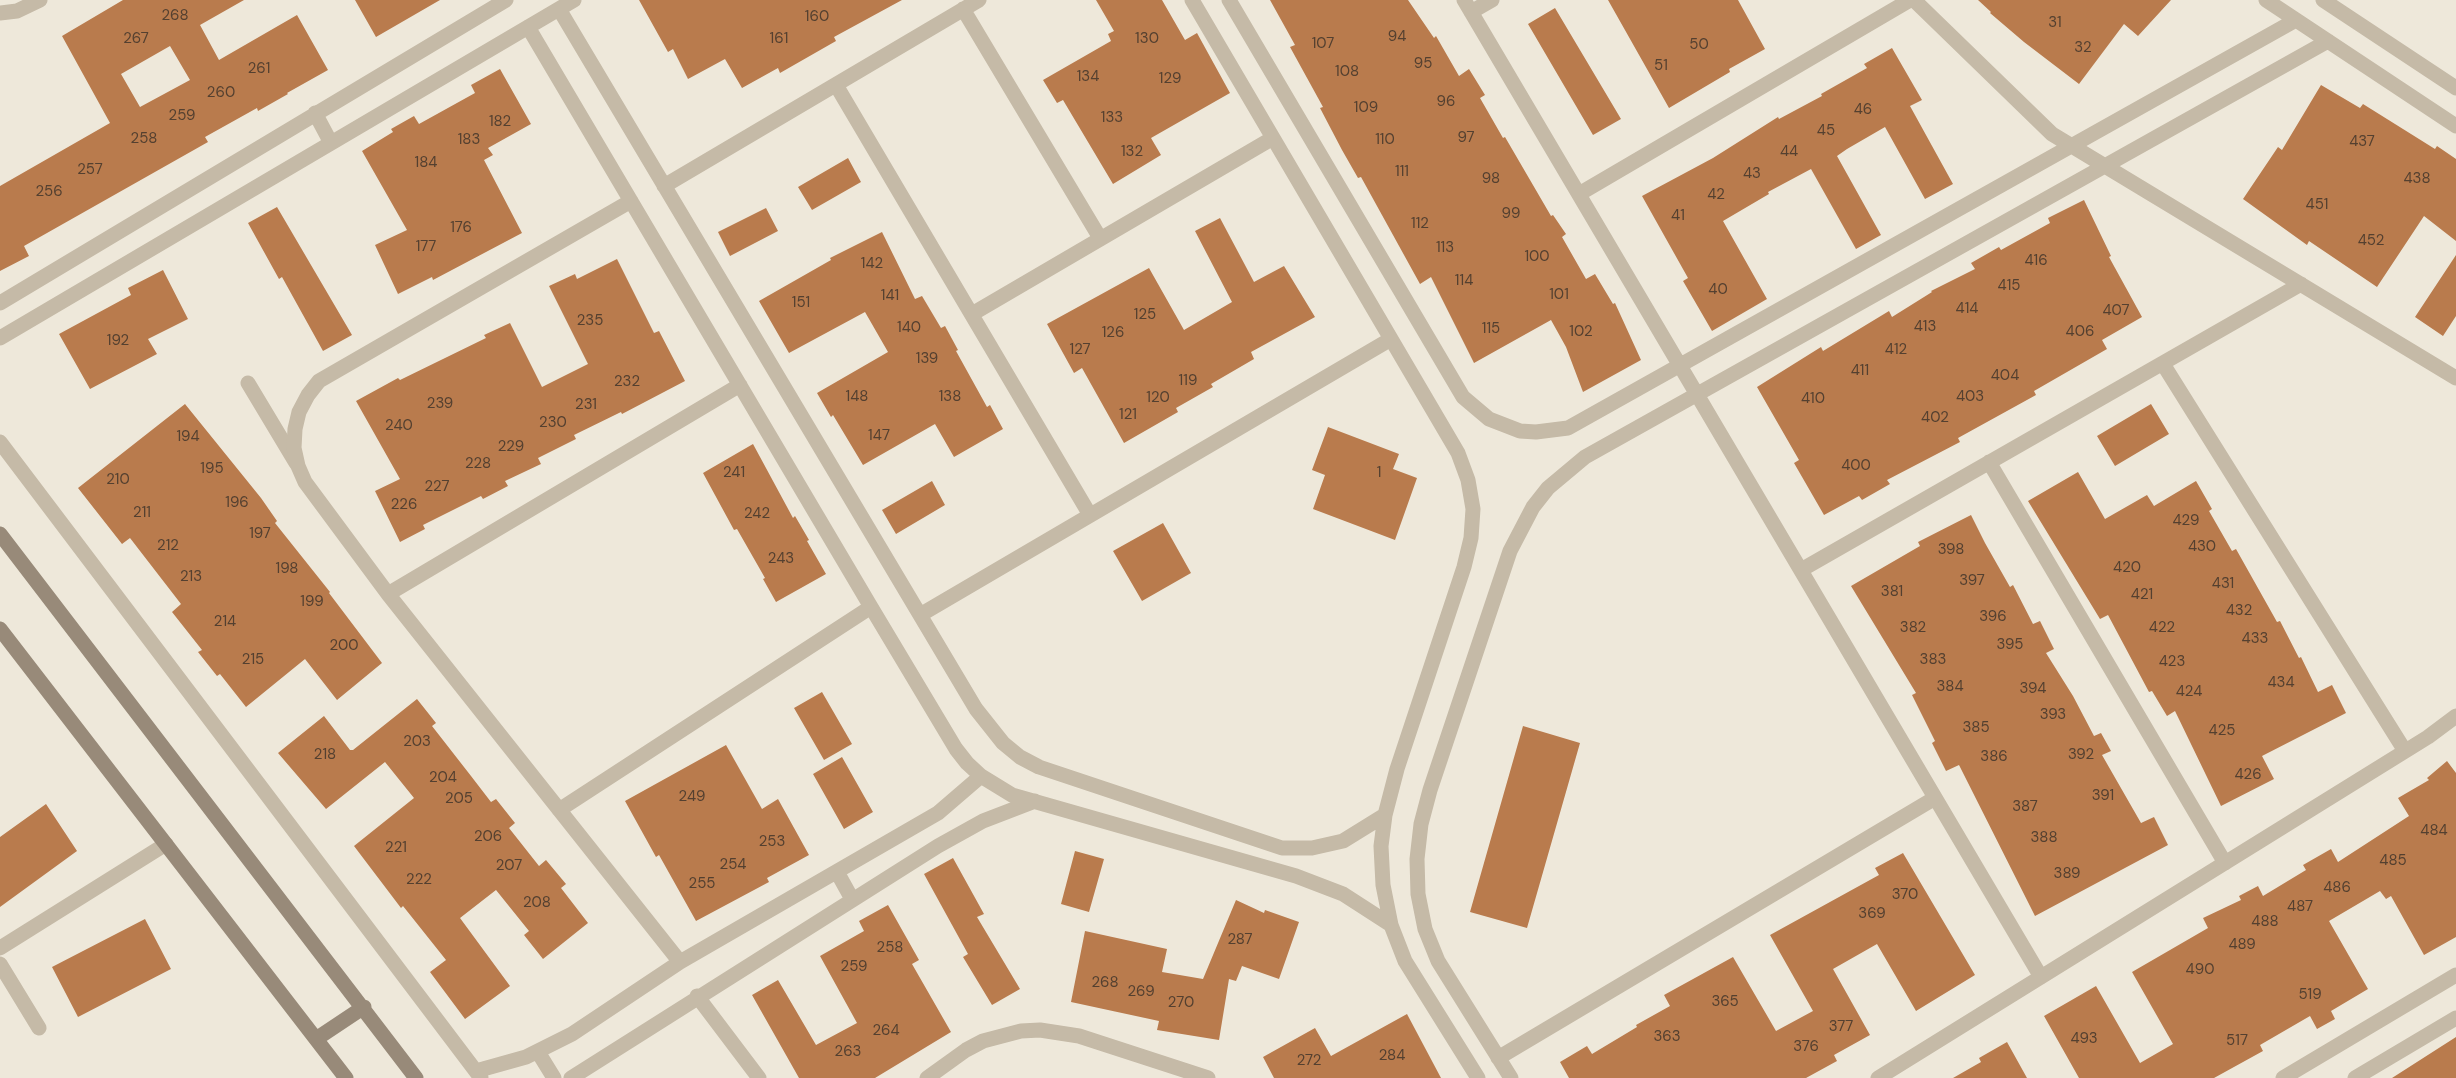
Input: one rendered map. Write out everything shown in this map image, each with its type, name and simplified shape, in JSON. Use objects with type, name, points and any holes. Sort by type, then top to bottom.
[{"type":"street","points":[[0,13],[17,11],[40,0]]},
{"type":"street","points":[[0,303],[506,0]]},
{"type":"street","points":[[0,338],[574,0]]},
{"type":"street","points":[[664,186],[979,0]]},
{"type":"street","points":[[1192,0],[1458,453],[1468,480],[1473,509],[1471,538],[1464,567],[1397,769],[1385,815],[1381,846],[1391,925],[1405,962],[1478,1078]]},
{"type":"street","points":[[1229,0],[1454,383],[1475,409],[1489,419],[1520,431],[1536,432],[1568,428],[2296,20]]},
{"type":"street","points":[[1492,0],[1467,6],[2041,976]]},
{"type":"street","points":[[1579,194],[1912,0],[2052,135],[2456,378]]},
{"type":"street","points":[[2266,0],[2456,126]]},
{"type":"street","points":[[2323,0],[2456,88]]},
{"type":"street","points":[[559,9],[988,727],[1020,757],[1039,767],[1282,848],[1312,848],[1343,841],[1385,815]]},
{"type":"street","points":[[963,9],[1100,238]]},
{"type":"street","points":[[528,27],[956,749],[981,776],[1012,795],[1296,876],[1343,894],[1391,925]]},
{"type":"street","points":[[1511,1078],[1438,961],[1425,929],[1418,894],[1417,859],[1421,824],[1430,790],[1510,551],[1533,507],[1548,488],[1585,457],[2328,41]]},
{"type":"street","points":[[836,85],[1090,514]]},
{"type":"street","points":[[315,113],[331,143]]},
{"type":"street","points":[[972,314],[1273,138]]},
{"type":"street","points":[[298,466],[294,448],[295,429],[303,404],[319,381],[631,201]]},
{"type":"street","points":[[1801,570],[2301,284]]},
{"type":"street","points":[[920,615],[1391,339]]},
{"type":"street","points":[[2163,364],[2405,751]]},
{"type":"street","points":[[248,382],[298,466],[305,482],[387,594],[680,962]]},
{"type":"street","points":[[387,594],[740,385]]},
{"type":"street","points":[[0,442],[479,1075],[538,1052],[572,1034],[680,962],[938,813],[981,776]]},
{"type":"street","points":[[1989,462],[2225,862]]},
{"type":"street","points":[[0,534],[364,1007],[416,1078]]},
{"type":"street","points":[[559,810],[871,608]]},
{"type":"street","points":[[0,629],[316,1039],[339,1076]]},
{"type":"street","points":[[1878,1078],[2405,751],[2456,716]]},
{"type":"street","points":[[1498,1058],[1935,798]]},
{"type":"street","points":[[571,1078],[697,996],[983,820],[1035,801]]},
{"type":"street","points":[[0,948],[166,844]]},
{"type":"street","points":[[837,872],[852,899]]},
{"type":"street","points":[[0,963],[39,1028]]},
{"type":"street","points":[[2283,1078],[2456,975]]},
{"type":"street","points":[[697,996],[759,1078]]},
{"type":"street","points":[[316,1039],[364,1007]]},
{"type":"street","points":[[2355,1078],[2456,1018]]},
{"type":"street","points":[[927,1078],[966,1050],[983,1041],[1021,1030],[1040,1030],[1079,1036],[1208,1078]]},
{"type":"street","points":[[538,1052],[554,1078]]},
{"type":"building","points":[[123,0],[244,0],[200,25],[219,60],[297,15],[328,70],[258,111],[257,108],[205,137],[208,142],[24,246],[29,256],[0,271],[0,186],[110,123],[62,36]],"holes":[[[170,46],[190,80],[140,107],[121,74]]]},
{"type":"building","points":[[355,0],[440,0],[376,37]]},
{"type":"building","points":[[639,0],[902,0],[834,37],[836,41],[780,73],[778,68],[742,88],[725,59],[688,79],[673,49],[668,52]]},
{"type":"building","points":[[1096,0],[1162,0],[1185,40],[1197,33],[1230,93],[1151,138],[1161,155],[1113,184],[1063,100],[1057,103],[1043,80],[1111,41],[1108,34],[1114,31]]},
{"type":"building","points":[[1270,0],[1408,0],[1434,38],[1436,36],[1459,76],[1469,69],[1485,95],[1480,98],[1551,216],[1553,215],[1566,234],[1562,237],[1586,279],[1595,274],[1613,304],[1615,303],[1641,360],[1583,392],[1566,347],[1551,320],[1474,363],[1431,277],[1420,284],[1361,177],[1358,178],[1342,150],[1320,108],[1323,107],[1290,47],[1295,45]]},
{"type":"building","points":[[1608,0],[1738,0],[1765,49],[1729,69],[1730,72],[1669,108]]},
{"type":"building","points":[[1978,0],[2171,0],[2138,36],[2124,24],[2079,84],[2024,42]]},
{"type":"building","points":[[1555,8],[1621,119],[1593,135],[1528,24]]},
{"type":"building","points":[[1892,48],[1922,100],[1910,106],[1953,184],[1925,199],[1885,127],[1847,149],[1837,156],[1881,235],[1856,249],[1811,169],[1768,192],[1769,194],[1723,221],[1767,299],[1712,331],[1683,281],[1688,278],[1642,196],[1713,158],[1778,117],[1779,119],[1822,96],[1821,94],[1867,68],[1864,64]]},
{"type":"building","points":[[500,69],[531,124],[488,148],[493,155],[484,160],[522,233],[433,280],[432,277],[398,294],[375,245],[407,230],[362,151],[393,132],[391,129],[414,116],[419,124],[475,93],[471,85]]},
{"type":"building","points":[[2321,85],[2360,108],[2363,104],[2435,149],[2437,146],[2456,159],[2456,241],[2424,216],[2377,287],[2309,241],[2307,245],[2243,199],[2278,147],[2282,150]]},
{"type":"building","points":[[848,158],[861,182],[812,210],[798,187]]},
{"type":"building","points":[[2084,200],[2111,256],[2109,257],[2142,317],[2102,340],[2107,349],[2034,391],[2036,395],[1958,438],[1960,442],[1887,480],[1890,484],[1862,500],[1859,496],[1824,515],[1794,463],[1799,460],[1757,387],[1821,347],[1823,351],[1889,311],[1892,317],[1931,291],[1975,269],[1971,263],[1999,247],[2001,250],[2050,223],[2048,218]]},
{"type":"building","points":[[277,207],[352,335],[323,351],[282,277],[279,279],[248,223]]},
{"type":"building","points":[[766,208],[778,231],[730,256],[718,232]]},
{"type":"building","points":[[1220,218],[1254,282],[1284,266],[1315,317],[1251,352],[1254,359],[1211,384],[1213,387],[1176,408],[1178,412],[1124,443],[1082,368],[1074,373],[1047,324],[1149,268],[1184,330],[1232,302],[1195,231]]},
{"type":"building","points":[[882,232],[915,299],[922,296],[941,328],[945,326],[987,407],[990,405],[1003,429],[954,457],[935,424],[863,465],[817,393],[888,352],[865,312],[789,353],[759,301],[831,260],[830,258]]},
{"type":"building","points":[[2456,255],[2456,316],[2443,336],[2415,317]]},
{"type":"building","points":[[617,259],[654,333],[659,331],[685,381],[622,414],[621,412],[574,435],[576,439],[538,458],[541,464],[505,481],[508,486],[483,499],[481,496],[423,525],[425,529],[400,542],[375,491],[400,479],[356,401],[398,378],[400,380],[486,338],[484,335],[510,323],[542,387],[588,364],[549,286],[575,274],[577,279]]},
{"type":"building","points":[[163,270],[188,319],[148,339],[157,354],[90,389],[59,334],[131,295],[128,288]]},
{"type":"building","points":[[185,404],[261,498],[277,521],[275,523],[382,663],[337,700],[305,659],[246,707],[220,674],[217,676],[198,652],[202,650],[172,612],[181,604],[130,538],[122,544],[78,488]]},
{"type":"building","points":[[2151,404],[2169,434],[2115,466],[2097,436]]},
{"type":"building","points":[[1328,427],[1399,454],[1393,469],[1417,478],[1395,540],[1313,509],[1325,475],[1312,470]]},
{"type":"building","points":[[753,444],[793,518],[795,516],[809,540],[807,541],[826,574],[776,602],[763,579],[765,578],[737,529],[734,530],[703,473]]},
{"type":"building","points":[[2078,472],[2105,519],[2147,495],[2154,506],[2196,481],[2212,509],[2209,511],[2232,551],[2236,549],[2277,622],[2280,621],[2318,692],[2332,685],[2346,713],[2262,756],[2274,779],[2221,806],[2175,711],[2167,716],[2152,691],[2149,692],[2108,615],[2100,619],[2028,501]]},
{"type":"building","points":[[932,481],[945,505],[896,534],[882,510]]},
{"type":"building","points":[[1971,515],[2010,587],[2013,585],[2033,624],[2040,621],[2054,649],[2046,653],[2073,696],[2094,736],[2101,733],[2111,751],[2102,755],[2141,823],[2154,817],[2168,845],[2035,916],[1959,765],[1946,771],[1932,743],[1935,741],[1912,695],[1916,693],[1851,586],[1920,546],[1918,542]]},
{"type":"building","points":[[1163,523],[1191,573],[1142,601],[1113,551]]},
{"type":"building","points":[[822,692],[852,744],[824,760],[794,708]]},
{"type":"building","points":[[417,699],[436,723],[432,726],[491,802],[496,799],[515,823],[509,828],[539,866],[546,860],[566,884],[561,888],[588,923],[543,959],[524,935],[529,931],[496,890],[460,918],[510,986],[465,1019],[430,972],[446,960],[403,906],[401,908],[354,846],[414,798],[385,762],[326,809],[278,753],[324,716],[350,750],[353,750]]},
{"type":"building","points":[[1523,726],[1580,743],[1527,928],[1470,912]]},
{"type":"building","points":[[726,745],[762,809],[778,799],[809,855],[767,878],[769,882],[696,921],[659,855],[656,857],[625,801]]},
{"type":"building","points":[[842,757],[873,812],[844,829],[813,774]]},
{"type":"building","points":[[2447,761],[2456,773],[2456,937],[2424,955],[2391,896],[2386,899],[2380,891],[2329,921],[2368,989],[2331,1011],[2335,1019],[2317,1029],[2310,1016],[2260,1045],[2263,1051],[2214,1078],[2079,1078],[2044,1016],[2096,986],[2140,1063],[2173,1044],[2132,972],[2208,928],[2203,918],[2241,900],[2239,896],[2258,886],[2263,896],[2306,870],[2303,865],[2331,849],[2338,862],[2409,816],[2398,798],[2429,780],[2427,778]]},
{"type":"building","points":[[46,804],[77,851],[0,907],[0,837]]},
{"type":"building","points":[[1075,851],[1104,859],[1089,912],[1061,904]]},
{"type":"building","points":[[1903,853],[1975,975],[1916,1011],[1877,944],[1833,969],[1870,1035],[1834,1055],[1837,1061],[1806,1078],[1569,1078],[1560,1062],[1587,1046],[1592,1054],[1637,1027],[1636,1025],[1670,1006],[1664,995],[1733,957],[1776,1031],[1813,1011],[1770,935],[1879,875],[1875,868]]},
{"type":"building","points":[[953,858],[984,914],[977,917],[1020,989],[992,1005],[963,957],[968,954],[924,874]]},
{"type":"building","points":[[1236,900],[1264,913],[1265,910],[1299,922],[1279,979],[1242,966],[1236,981],[1229,979],[1219,1040],[1157,1030],[1159,1021],[1071,1002],[1085,931],[1167,949],[1162,972],[1203,979]]},
{"type":"building","points":[[888,905],[919,960],[912,964],[951,1032],[875,1078],[799,1078],[752,995],[778,980],[816,1045],[857,1023],[820,956],[864,931],[859,921]]},
{"type":"building","points":[[145,919],[171,969],[78,1017],[52,967]]},
{"type":"building","points":[[1407,1014],[1441,1078],[1274,1078],[1263,1057],[1315,1028],[1331,1056]]},
{"type":"building","points":[[2456,1037],[2456,1078],[2392,1078]]},
{"type":"building","points":[[2007,1042],[2027,1078],[1953,1078],[1981,1062],[1979,1058]]}]
